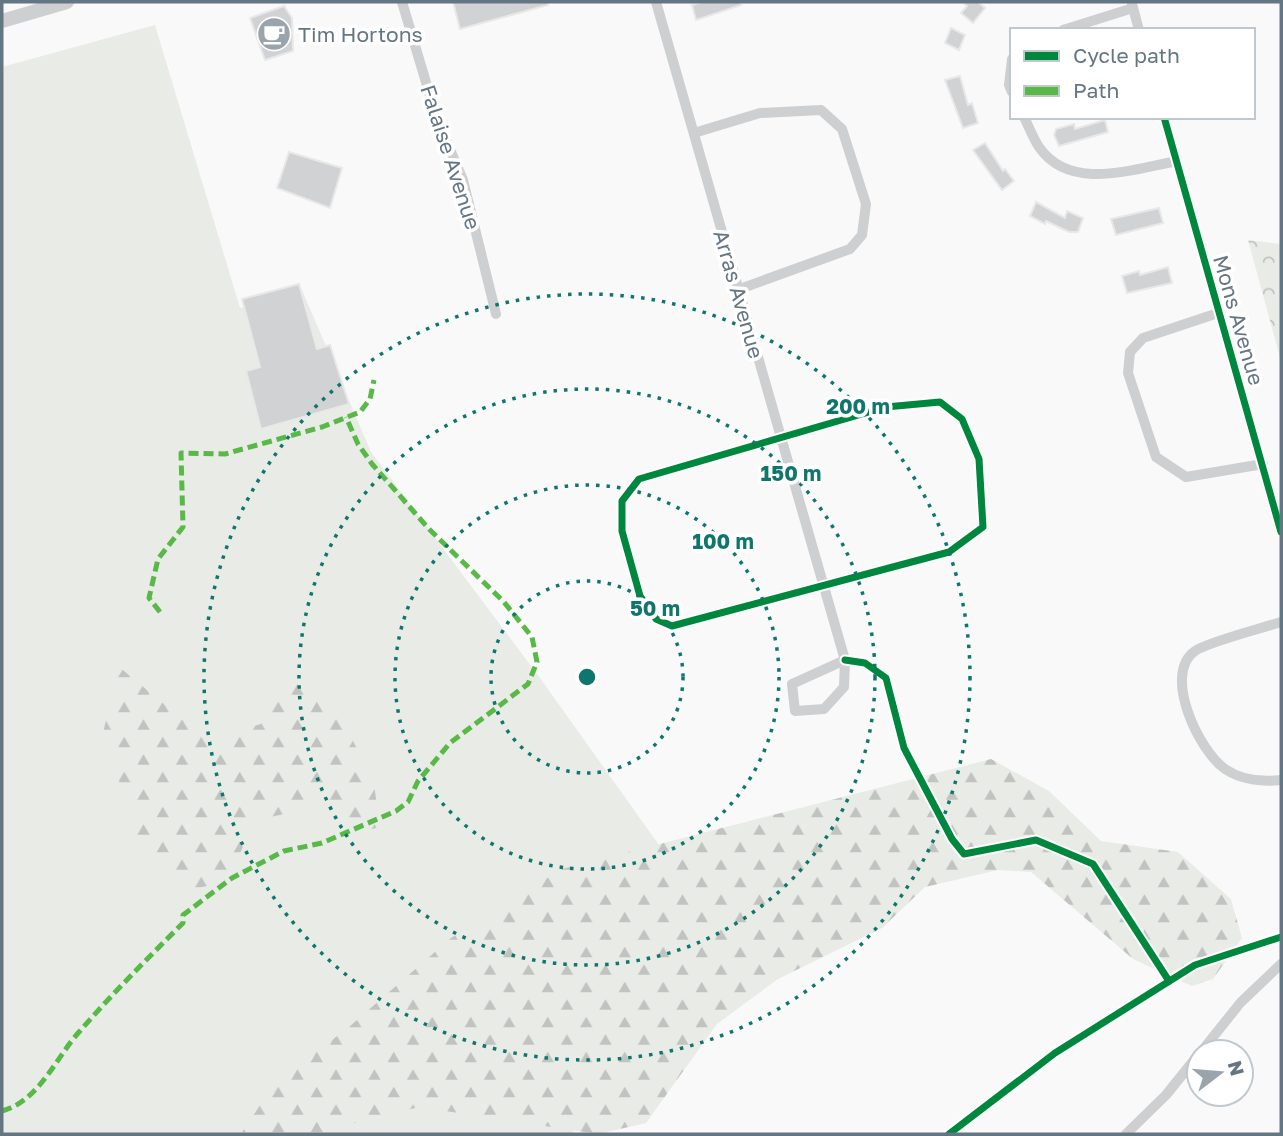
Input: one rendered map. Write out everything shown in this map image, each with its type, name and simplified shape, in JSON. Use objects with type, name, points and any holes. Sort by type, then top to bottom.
[{"type":"street","points":[[2,22],[67,2]]},
{"type":"street","name":"Falaise Avenue","points":[[402,2],[438,119],[463,180],[496,314]]},
{"type":"street","name":"Arras Avenue","points":[[656,2],[845,660]]},
{"type":"street","points":[[1069,28],[1132,5],[1138,28]]},
{"type":"street","points":[[694,133],[760,113],[821,110],[842,129],[866,204],[862,236],[850,249],[737,290]]},
{"type":"street","points":[[1025,119],[1039,148],[1056,164],[1095,176],[1177,161]]},
{"type":"street","name":"Mons Avenue","points":[[1165,119],[1281,532]]},
{"type":"street","points":[[1218,313],[1143,338],[1130,352],[1128,373],[1156,457],[1186,477],[1263,464]]},
{"type":"street","points":[[940,401],[962,419],[979,459],[983,527],[949,552],[825,586],[672,626],[656,619],[640,596],[622,531],[622,501],[639,479],[886,407],[940,401]]},
{"type":"street","points":[[1281,622],[1195,652],[1182,668],[1180,688],[1203,744],[1225,769],[1259,782],[1281,780]]},
{"type":"street","points":[[845,660],[844,687],[824,709],[795,711],[792,684],[845,660]]},
{"type":"street","points":[[1212,1038],[1241,1002],[1281,964]]},
{"type":"street","points":[[1126,1134],[1166,1095],[1185,1072]]},
{"type":"green space","points":[[155,25],[240,308],[302,290],[371,452],[540,678],[751,974],[570,1134],[2,1134],[2,67]]},
{"type":"green space","points":[[1248,240],[1281,244],[1281,361]]},
{"type":"green space","points":[[294,660],[339,712],[374,784],[380,827],[368,830],[317,807],[256,820],[226,882],[193,889],[140,846],[114,766],[100,747],[118,666],[206,739],[261,724]]},
{"type":"green space","points":[[991,759],[1049,791],[1101,841],[1178,852],[1231,899],[1242,938],[1213,979],[1192,986],[1133,959],[1031,872],[998,870],[925,887],[882,928],[778,979],[717,1024],[646,1123],[598,1134],[419,1107],[347,1125],[342,1134],[241,1134],[274,1084],[349,1027],[451,938],[562,869]]},
{"type":"building","points":[[453,2],[548,2],[548,5],[460,29]]},
{"type":"building","points":[[703,2],[740,2],[741,5],[696,20],[692,5]]},
{"type":"building","points":[[963,2],[978,2],[985,8],[973,23],[961,13],[967,6]]},
{"type":"building","name":"Tim Hortons","points":[[284,6],[292,18],[293,51],[265,60],[250,18]]},
{"type":"building","points":[[951,28],[965,35],[959,50],[945,43]]},
{"type":"building","points":[[960,76],[968,105],[972,103],[978,123],[963,128],[945,80]]},
{"type":"building","points":[[1105,120],[1108,132],[1059,146],[1054,135],[1056,129],[1074,124],[1075,129]]},
{"type":"building","points":[[985,143],[1003,171],[1005,169],[1014,181],[1002,190],[973,150]]},
{"type":"building","points":[[289,152],[342,168],[330,208],[277,188]]},
{"type":"building","points":[[1036,202],[1065,218],[1067,211],[1083,218],[1078,232],[1069,232],[1046,221],[1045,224],[1030,216]]},
{"type":"building","points":[[1159,208],[1163,223],[1116,235],[1111,219]]},
{"type":"building","points":[[1168,267],[1172,283],[1127,293],[1122,276],[1139,271],[1140,275]]},
{"type":"building","points":[[299,284],[317,349],[330,345],[349,404],[261,429],[246,371],[260,367],[242,299]]},
{"type":"marked path","points":[[160,612],[149,598],[158,559],[183,527],[181,453],[225,454],[322,427],[360,412],[370,399],[374,380]]},
{"type":"marked path","points":[[2,1111],[15,1106],[36,1089],[91,1018],[183,923],[183,915],[232,878],[284,851],[322,843],[396,811],[408,802],[418,781],[450,743],[528,684],[537,662],[532,637],[504,602],[429,529],[372,464],[358,444],[346,417]]},
{"type":"cycle path","points":[[1165,119],[1281,532]]},
{"type":"cycle path","points":[[940,402],[962,419],[979,459],[983,527],[949,552],[672,626],[656,619],[640,596],[622,531],[622,501],[639,479],[886,407],[940,402]]},
{"type":"cycle path","points":[[845,660],[865,663],[886,678],[904,748],[952,839],[964,854],[1036,840],[1093,864],[1169,981]]},
{"type":"cycle path","points":[[949,1134],[1055,1053],[1195,965],[1281,937]]},
{"type":"place","name":"Tim Hortons","points":[[274,34]]}]
